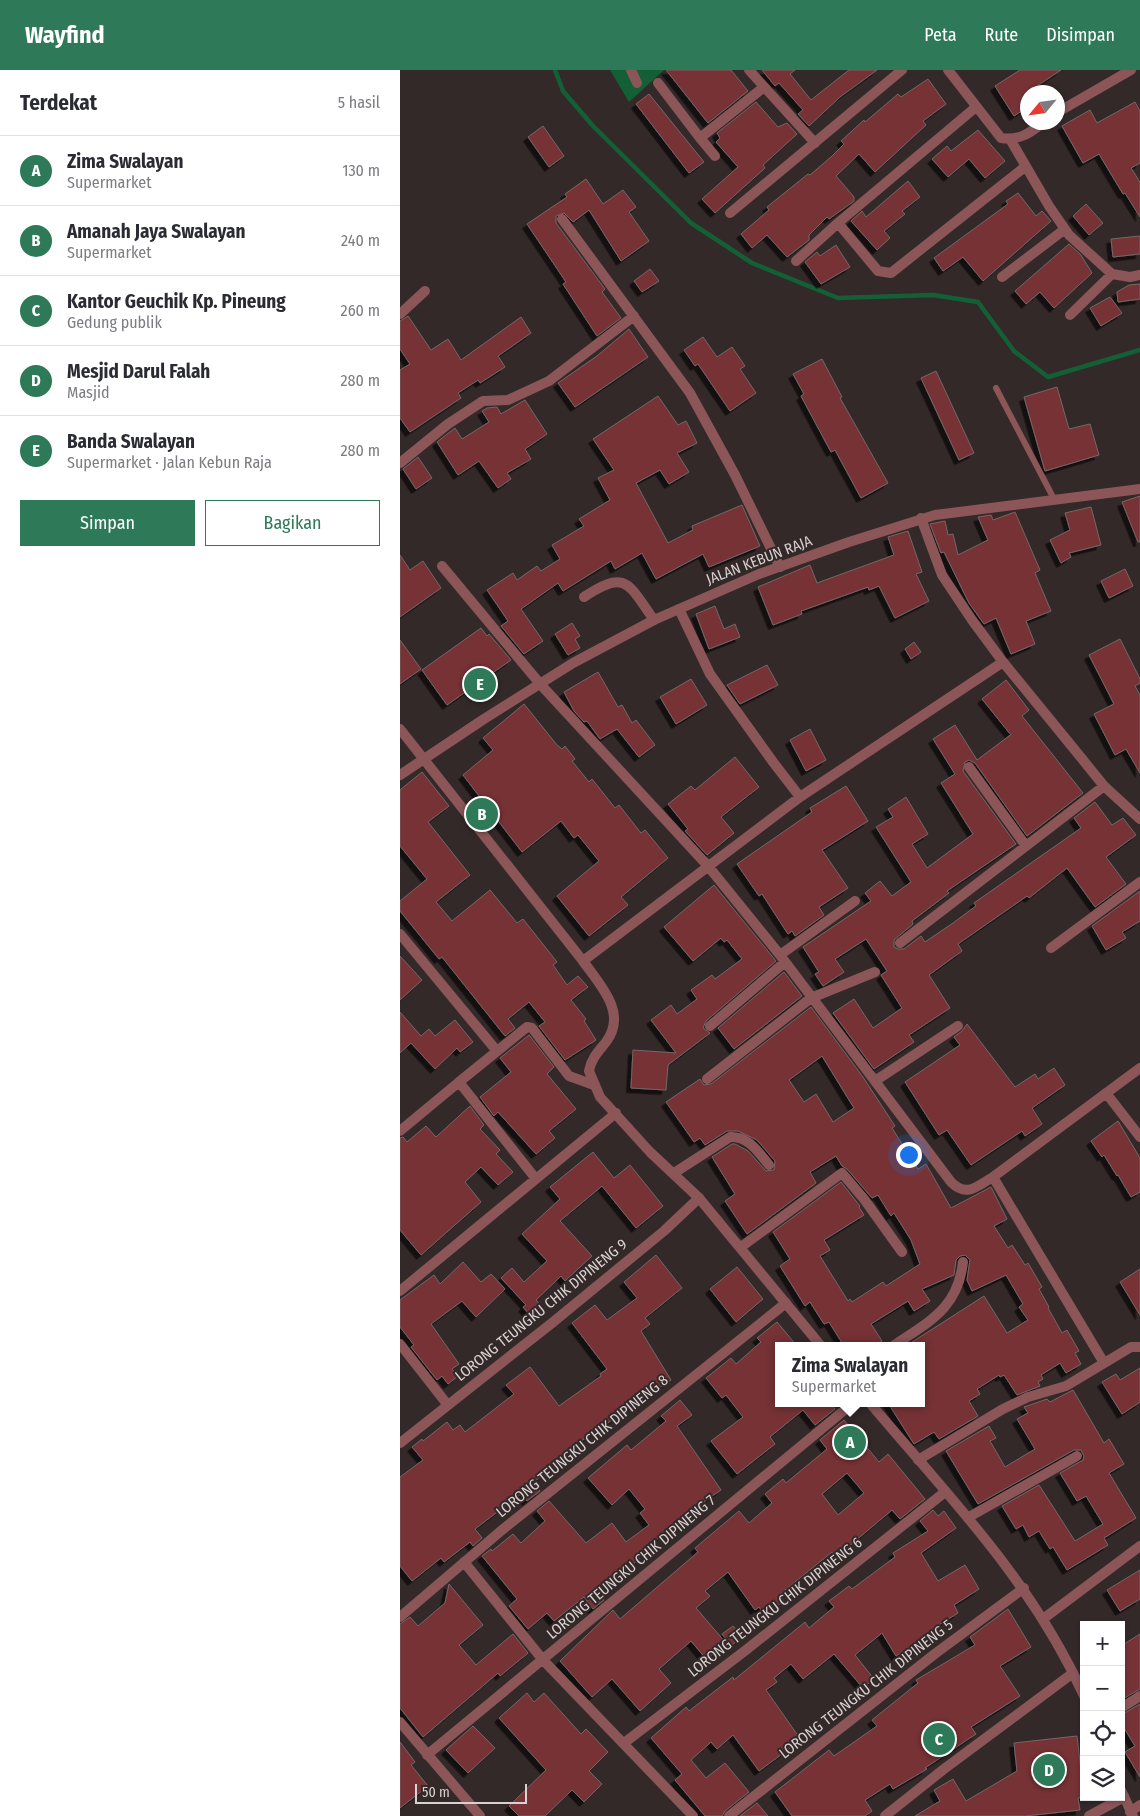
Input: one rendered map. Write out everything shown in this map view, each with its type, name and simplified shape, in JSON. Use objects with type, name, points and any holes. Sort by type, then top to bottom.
[{"type":"street","points":[[631,70],[638,83]]},
{"type":"street","points":[[749,70],[814,143]]},
{"type":"street","points":[[730,213],[902,70]]},
{"type":"street","points":[[948,70],[1001,138],[1022,137],[1032,130]]},
{"type":"street","points":[[1065,108],[1131,70]]},
{"type":"street","points":[[658,83],[715,156]]},
{"type":"street","points":[[700,138],[764,87]]},
{"type":"street","points":[[796,261],[838,223],[976,107]]},
{"type":"street","points":[[1010,139],[1064,229],[1087,254],[1112,274],[1130,277],[1140,276]]},
{"type":"street","points":[[838,223],[878,271],[891,273],[1026,166]]},
{"type":"street","points":[[562,219],[690,393],[736,475],[780,567]]},
{"type":"street","points":[[1002,277],[1064,229]]},
{"type":"street","points":[[1070,315],[1112,274]]},
{"type":"street","points":[[400,314],[425,292]]},
{"type":"street","points":[[400,463],[448,424],[483,401],[514,398],[549,381],[634,316]]},
{"type":"street","name":"JALAN KEBUN RAJA","points":[[400,775],[484,719],[541,685],[572,663],[654,620],[780,567],[921,518],[1140,489]]},
{"type":"street","points":[[921,518],[935,559],[946,581],[1003,662],[1104,786],[1140,819]]},
{"type":"street","points":[[442,566],[541,685],[708,866],[782,958],[958,1189],[966,1191],[993,1177],[1140,1068]]},
{"type":"street","points":[[584,597],[602,584],[612,581],[620,582],[627,585],[638,596],[654,620]]},
{"type":"street","points":[[679,609],[710,674],[767,755],[800,797]]},
{"type":"street","points":[[583,961],[800,797],[1003,662]]},
{"type":"street","points":[[400,729],[425,758],[583,961],[610,999],[614,1011],[614,1027],[590,1064],[589,1071],[600,1097],[650,1152],[699,1198],[819,1342]]},
{"type":"street","points":[[969,767],[1026,846]]},
{"type":"street","points":[[900,943],[1104,786]]},
{"type":"street","points":[[1051,948],[1140,882]]},
{"type":"street","points":[[710,1026],[782,958],[855,901]]},
{"type":"street","points":[[400,934],[496,1050]]},
{"type":"street","points":[[708,1079],[811,998],[875,972]]},
{"type":"street","points":[[875,1081],[958,1026]]},
{"type":"street","points":[[400,1131],[496,1050],[527,1027],[532,1028],[570,1076],[594,1086]]},
{"type":"street","points":[[458,1082],[536,1179]]},
{"type":"street","points":[[1106,1094],[1140,1137]]},
{"type":"street","points":[[400,1290],[616,1113]]},
{"type":"street","points":[[674,1173],[730,1137],[739,1136],[748,1140],[770,1164]]},
{"type":"street","points":[[741,1247],[842,1173],[864,1199],[902,1252]]},
{"type":"street","points":[[993,1177],[1104,1363]]},
{"type":"street","name":"LORONG TEUNGKU CHIK DIPINENG 9","points":[[400,1443],[552,1323],[664,1231],[699,1198]]},
{"type":"street","points":[[900,1342],[938,1315],[951,1302],[963,1262]]},
{"type":"street","name":"LORONG TEUNGKU CHIK DIPINENG 8","points":[[400,1617],[464,1562],[786,1303]]},
{"type":"street","points":[[400,1344],[447,1404]]},
{"type":"street","points":[[918,1460],[1003,1409],[1028,1398],[1066,1386],[1131,1347],[1140,1347]]},
{"type":"street","name":"LORONG TEUNGKU CHIK DIPINENG 7","points":[[427,1755],[848,1407]]},
{"type":"street","points":[[873,1407],[945,1492],[969,1517],[1024,1588],[1074,1673],[1080,1687]]},
{"type":"street","points":[[969,1517],[1077,1456]]},
{"type":"street","name":"LORONG TEUNGKU CHIK DIPINENG 6","points":[[624,1743],[746,1650],[945,1492]]},
{"type":"street","points":[[1043,1619],[1140,1546]]},
{"type":"street","points":[[464,1562],[543,1660],[693,1816]]},
{"type":"street","name":"LORONG TEUNGKU CHIK DIPINENG 5","points":[[729,1816],[929,1659],[1024,1588]]},
{"type":"street","points":[[885,1816],[944,1769],[1074,1673]]},
{"type":"street","points":[[1125,1705],[1140,1696]]},
{"type":"street","points":[[400,1722],[480,1816]]},
{"type":"street","points":[[1125,1799],[1132,1814],[1140,1805]]},
{"type":"street","points":[[1089,1816],[1111,1801]]},
{"type":"lane","points":[[996,388],[1054,499]]},
{"type":"shaded area","points":[[610,70],[664,70],[629,102]]},
{"type":"building","points":[[666,70],[731,70],[748,91],[708,123]]},
{"type":"building","points":[[762,70],[795,70],[790,74],[811,100],[849,70],[877,70],[840,97],[809,126],[798,114],[803,110],[779,83],[775,86]]},
{"type":"building","points":[[1020,70],[1061,70],[1038,85],[1020,85],[1020,112],[1014,116],[995,86]]},
{"type":"building","points":[[928,79],[946,104],[923,121],[926,125],[875,172],[859,154],[836,176],[854,197],[854,201],[829,219],[827,217],[809,235],[809,240],[787,257],[767,235],[752,248],[741,234],[769,210],[767,207],[831,157],[844,144],[841,141],[864,120],[865,122],[898,94],[901,97]]},
{"type":"building","points":[[649,94],[704,162],[689,173],[636,104]]},
{"type":"building","points":[[756,102],[778,127],[787,123],[797,134],[763,165],[765,168],[715,213],[702,199],[738,167],[716,142],[720,138],[717,133]]},
{"type":"building","points":[[1135,102],[1140,111],[1140,163],[1131,168],[1140,182],[1140,217],[1125,193],[1123,194],[1099,154],[1083,163],[1064,130],[1065,124],[1090,110],[1097,123]]},
{"type":"building","points":[[543,126],[564,156],[549,167],[528,137]]},
{"type":"building","points":[[978,130],[1005,161],[985,178],[969,159],[948,177],[932,159],[947,146],[951,151]]},
{"type":"building","points":[[586,179],[603,204],[623,190],[636,207],[629,212],[649,241],[621,261],[589,210],[573,222],[564,213],[556,216],[556,223],[605,289],[602,292],[621,318],[597,336],[563,284],[566,282],[527,224],[567,197],[565,194]]},
{"type":"building","points":[[908,181],[920,197],[902,211],[905,214],[884,231],[890,238],[877,250],[851,221],[862,211],[866,217]]},
{"type":"building","points":[[1018,193],[1036,216],[1042,211],[1051,221],[983,281],[963,257],[943,271],[934,258],[1008,204],[1006,201]]},
{"type":"building","points":[[1086,204],[1103,223],[1089,235],[1073,216]]},
{"type":"building","points":[[1140,236],[1140,254],[1113,257],[1111,239]]},
{"type":"building","points":[[1069,244],[1081,255],[1092,273],[1054,308],[1040,292],[1026,304],[1015,291]]},
{"type":"building","points":[[836,245],[850,267],[821,284],[805,262],[817,252],[820,256]]},
{"type":"building","points":[[650,269],[659,281],[642,292],[634,281]]},
{"type":"building","points":[[1140,284],[1140,299],[1118,302],[1117,292],[1129,285]]},
{"type":"building","points":[[1110,297],[1122,313],[1101,326],[1090,308]]},
{"type":"building","points":[[408,316],[431,350],[448,339],[461,360],[521,317],[531,333],[498,356],[505,367],[480,383],[478,380],[458,393],[461,398],[410,432],[400,418],[400,370],[410,364],[400,349],[400,321]]},
{"type":"building","points":[[629,329],[648,357],[575,407],[558,383],[597,356]]},
{"type":"building","points":[[703,337],[717,357],[732,347],[745,366],[740,369],[756,393],[730,411],[698,364],[695,366],[684,350]]},
{"type":"building","points":[[822,359],[842,397],[840,398],[888,483],[861,498],[835,450],[831,452],[801,396],[804,394],[793,374]]},
{"type":"building","points":[[936,371],[974,453],[959,460],[921,378]]},
{"type":"building","points":[[1057,387],[1069,429],[1090,424],[1099,455],[1045,471],[1024,397]]},
{"type":"building","points":[[658,396],[678,425],[686,421],[697,443],[677,453],[689,472],[669,484],[660,470],[636,483],[668,543],[693,530],[692,526],[742,505],[760,546],[709,567],[703,554],[656,579],[642,553],[615,569],[611,561],[563,591],[558,583],[521,609],[543,641],[524,654],[501,626],[508,621],[487,590],[513,573],[517,580],[537,566],[541,571],[560,559],[552,545],[584,526],[579,519],[610,500],[598,478],[614,470],[593,439]]},
{"type":"building","points":[[525,400],[547,434],[525,449],[531,459],[507,473],[511,479],[498,488],[479,461],[458,475],[437,442],[455,428],[462,439],[489,422],[482,411],[487,408],[497,407],[501,414]]},
{"type":"building","points":[[418,457],[432,478],[416,489],[403,469]]},
{"type":"building","points":[[1140,496],[1140,542],[1138,542],[1122,502]]},
{"type":"building","points":[[1091,507],[1101,545],[1069,553],[1071,557],[1061,563],[1050,540],[1070,530],[1065,513]]},
{"type":"building","points":[[1015,512],[1040,570],[1035,573],[1051,611],[1026,621],[1035,644],[1011,654],[996,618],[984,624],[969,603],[944,552],[941,553],[930,524],[945,521],[948,535],[953,534],[958,555],[988,540],[978,517],[991,515],[993,520]]},
{"type":"building","points":[[908,531],[922,572],[916,574],[929,601],[895,618],[879,586],[869,590],[868,587],[801,611],[802,614],[773,625],[758,587],[810,565],[817,583],[894,555],[888,537]]},
{"type":"building","points":[[400,555],[410,570],[423,561],[441,588],[400,617]]},
{"type":"building","points":[[1125,569],[1133,586],[1109,598],[1101,581]]},
{"type":"building","points":[[715,606],[724,629],[735,624],[740,637],[709,649],[696,614]]},
{"type":"building","points":[[572,623],[580,636],[575,639],[580,648],[568,655],[555,634]]},
{"type":"building","points":[[481,628],[487,636],[489,634],[511,660],[447,705],[422,670]]},
{"type":"building","points":[[1120,639],[1140,679],[1140,683],[1135,686],[1140,695],[1140,773],[1126,749],[1115,755],[1094,714],[1114,704],[1089,655]]},
{"type":"building","points":[[400,640],[421,669],[400,684]]},
{"type":"building","points":[[914,642],[921,652],[911,659],[905,649]]},
{"type":"building","points":[[767,665],[778,685],[740,704],[727,685]]},
{"type":"building","points":[[598,672],[618,707],[622,705],[632,723],[636,720],[655,745],[639,757],[617,729],[600,739],[587,721],[584,722],[574,711],[564,692]]},
{"type":"building","points":[[691,679],[707,705],[676,724],[660,697]]},
{"type":"building","points":[[1006,680],[1029,710],[1022,716],[1083,793],[1027,836],[975,763],[969,760],[965,762],[963,771],[1016,844],[947,891],[949,893],[912,921],[913,924],[894,940],[894,947],[904,949],[921,936],[925,942],[953,923],[976,906],[974,903],[1081,828],[1074,818],[1095,802],[1112,825],[1123,818],[1136,835],[1106,857],[1126,884],[1095,907],[1067,868],[1029,898],[1027,896],[958,944],[962,951],[929,975],[950,1008],[909,1035],[914,1042],[874,1069],[833,1013],[854,999],[873,1028],[902,1008],[881,975],[887,971],[866,939],[835,959],[844,972],[823,986],[815,974],[819,972],[803,947],[871,901],[865,893],[880,881],[892,896],[911,882],[876,827],[893,817],[888,809],[906,797],[928,834],[912,844],[927,868],[973,834],[941,783],[955,774],[933,739],[955,725],[977,760],[1011,735],[982,699]]},
{"type":"building","points":[[524,704],[557,745],[562,749],[565,746],[575,759],[572,761],[589,782],[592,779],[615,808],[619,805],[641,833],[645,830],[668,858],[621,897],[628,905],[589,936],[557,896],[599,861],[578,835],[574,838],[561,821],[522,852],[463,775],[493,750],[483,738]]},
{"type":"building","points":[[810,729],[826,760],[806,771],[790,740]]},
{"type":"building","points":[[735,757],[759,787],[721,817],[734,833],[707,855],[685,831],[688,829],[668,804],[691,786],[695,790]]},
{"type":"building","points":[[422,772],[449,806],[428,822],[470,875],[436,902],[452,921],[490,890],[517,923],[523,919],[557,962],[553,965],[567,985],[578,976],[588,987],[571,1000],[586,1019],[584,1021],[596,1040],[565,1060],[539,1026],[545,1022],[529,1002],[508,1019],[515,1028],[505,1036],[442,957],[439,959],[400,911],[400,901],[427,879],[400,846],[400,790]]},
{"type":"building","points":[[846,786],[868,821],[822,850],[848,888],[819,907],[824,915],[795,936],[792,931],[788,934],[762,894],[759,896],[737,864],[812,812],[810,808]]},
{"type":"building","points":[[714,885],[776,961],[706,1021],[703,1028],[710,1033],[668,1065],[666,1090],[631,1088],[633,1050],[676,1053],[651,1020],[671,1005],[677,1014],[697,999],[691,990],[712,975],[715,979],[742,959],[727,940],[724,942],[721,938],[693,961],[664,927]]},
{"type":"building","points":[[1140,891],[1140,921],[1122,932],[1126,938],[1106,950],[1092,926]]},
{"type":"building","points":[[400,956],[422,980],[400,1000]]},
{"type":"building","points":[[784,972],[802,996],[734,1049],[718,1028]]},
{"type":"building","points":[[811,1007],[863,1077],[895,1126],[892,1128],[918,1169],[926,1164],[951,1208],[991,1187],[1007,1219],[994,1226],[1008,1248],[1012,1245],[1025,1265],[1028,1263],[1042,1287],[1039,1289],[1062,1333],[1067,1330],[1079,1351],[1075,1353],[1081,1364],[1066,1373],[1060,1363],[1041,1375],[1043,1379],[1038,1382],[1040,1386],[1017,1395],[1004,1375],[1000,1377],[999,1375],[977,1389],[980,1394],[969,1401],[978,1416],[939,1439],[934,1432],[914,1444],[891,1407],[925,1407],[925,1342],[912,1342],[984,1296],[1007,1333],[1028,1320],[1019,1307],[1023,1304],[1006,1275],[972,1291],[967,1280],[970,1260],[965,1255],[960,1256],[956,1260],[954,1275],[922,1289],[930,1301],[914,1311],[908,1301],[871,1324],[882,1341],[842,1342],[829,1322],[824,1324],[810,1302],[805,1306],[780,1266],[790,1259],[773,1232],[841,1182],[860,1206],[864,1215],[824,1240],[830,1250],[820,1256],[848,1301],[850,1299],[852,1302],[883,1282],[886,1286],[920,1264],[911,1240],[894,1213],[891,1216],[878,1195],[872,1198],[847,1169],[842,1166],[836,1156],[810,1172],[816,1183],[747,1234],[725,1201],[735,1194],[712,1157],[735,1144],[748,1151],[766,1171],[774,1170],[775,1161],[757,1140],[738,1131],[727,1131],[705,1145],[700,1138],[694,1142],[666,1102],[700,1079],[704,1085],[711,1084]],"holes":[[[822,1056],[854,1108],[833,1122],[816,1094],[804,1102],[789,1080]]]},
{"type":"building","points":[[400,1012],[421,1036],[429,1029],[435,1036],[455,1020],[473,1042],[460,1052],[457,1048],[435,1069],[411,1043],[400,1053]]},
{"type":"building","points":[[967,1024],[1015,1087],[1035,1074],[1038,1079],[1054,1068],[1065,1085],[1032,1108],[1042,1124],[1025,1136],[1022,1131],[971,1165],[947,1130],[939,1135],[905,1082],[960,1045],[954,1037]]},
{"type":"building","points":[[529,1035],[554,1067],[547,1074],[576,1109],[549,1131],[555,1138],[536,1154],[498,1112],[494,1116],[480,1097],[511,1072],[500,1058]]},
{"type":"building","points":[[470,1106],[484,1125],[480,1129],[500,1150],[496,1154],[513,1172],[498,1185],[481,1167],[465,1182],[481,1202],[421,1255],[400,1230],[400,1138],[403,1137],[407,1142],[426,1126],[436,1137]]},
{"type":"building","points":[[1118,1121],[1140,1158],[1140,1192],[1131,1197],[1104,1155],[1102,1157],[1091,1141]]},
{"type":"building","points":[[593,1152],[614,1178],[630,1165],[663,1206],[636,1228],[602,1186],[560,1221],[592,1256],[565,1281],[561,1276],[536,1300],[542,1307],[531,1317],[523,1307],[526,1305],[501,1278],[512,1268],[524,1282],[547,1261],[522,1234],[560,1199],[550,1187]]},
{"type":"building","points":[[656,1255],[682,1288],[645,1318],[650,1324],[641,1331],[671,1380],[580,1442],[584,1447],[569,1459],[566,1456],[533,1483],[540,1491],[527,1501],[521,1494],[475,1529],[482,1538],[473,1546],[470,1542],[444,1562],[441,1558],[412,1581],[400,1566],[400,1477],[423,1460],[412,1447],[422,1439],[423,1441],[447,1422],[453,1430],[460,1425],[465,1432],[514,1394],[506,1385],[530,1367],[559,1406],[601,1376],[600,1374],[607,1369],[572,1323],[595,1305],[607,1320],[637,1298],[624,1282]]},
{"type":"building","points":[[463,1262],[481,1282],[491,1274],[505,1289],[476,1317],[462,1301],[431,1324],[459,1364],[452,1369],[458,1376],[448,1384],[442,1376],[437,1380],[411,1347],[414,1345],[400,1327],[400,1300],[434,1275],[440,1284]]},
{"type":"building","points":[[737,1267],[763,1299],[736,1322],[710,1289]]},
{"type":"building","points":[[1140,1269],[1140,1315],[1120,1282]]},
{"type":"building","points":[[777,1322],[794,1342],[775,1342],[775,1407],[833,1407],[835,1409],[815,1425],[803,1410],[770,1437],[775,1444],[737,1474],[711,1441],[743,1417],[726,1395],[722,1398],[706,1378],[731,1358],[736,1364],[761,1342],[757,1338]]},
{"type":"building","points":[[1140,1368],[1140,1402],[1122,1414],[1102,1382],[1116,1374],[1120,1380]]},
{"type":"building","points":[[1073,1390],[1104,1443],[1109,1439],[1124,1464],[1109,1473],[1136,1518],[1104,1538],[1108,1545],[1067,1570],[1053,1547],[1050,1549],[1039,1531],[1029,1537],[1023,1525],[1016,1529],[1002,1506],[1039,1485],[1075,1541],[1103,1524],[1086,1496],[1077,1501],[1060,1473],[1083,1460],[1084,1456],[1081,1450],[1074,1450],[978,1504],[946,1451],[989,1426],[996,1438],[990,1441],[1005,1467],[1035,1449],[1017,1419],[1028,1413],[1024,1407],[1047,1399],[1050,1402]]},
{"type":"building","points":[[680,1400],[692,1415],[677,1426],[721,1490],[689,1512],[691,1515],[636,1554],[640,1559],[597,1590],[604,1600],[593,1609],[584,1597],[554,1621],[547,1613],[528,1629],[509,1606],[517,1599],[482,1556],[491,1549],[492,1551],[513,1534],[521,1543],[545,1521],[537,1511],[549,1501],[586,1543],[612,1523],[626,1542],[649,1525],[640,1513],[645,1509],[629,1489],[612,1505],[588,1478],[627,1445],[631,1450],[666,1421],[661,1416]]},
{"type":"building","points":[[844,1420],[879,1462],[888,1454],[925,1499],[900,1519],[892,1510],[836,1557],[832,1552],[779,1595],[784,1601],[764,1615],[759,1607],[755,1610],[728,1572],[705,1591],[710,1596],[696,1608],[726,1643],[707,1660],[691,1641],[659,1669],[671,1683],[640,1711],[612,1679],[592,1697],[560,1661],[613,1610],[620,1619],[698,1552],[695,1548],[739,1511],[749,1523],[772,1503],[765,1494],[783,1479],[786,1483],[827,1449],[820,1440]],"holes":[[[847,1473],[864,1493],[838,1515],[822,1494]]]},
{"type":"building","points":[[933,1510],[938,1516],[944,1511],[956,1528],[921,1553],[938,1581],[965,1565],[979,1589],[954,1605],[958,1613],[934,1628],[936,1631],[896,1656],[882,1633],[855,1655],[874,1679],[863,1688],[834,1654],[803,1679],[791,1664],[774,1678],[777,1682],[766,1690],[801,1740],[759,1771],[733,1735],[717,1749],[711,1742],[691,1760],[706,1778],[725,1763],[749,1792],[725,1811],[722,1816],[705,1816],[675,1780],[682,1774],[651,1738],[686,1707],[689,1711],[733,1677],[734,1680],[805,1622],[809,1628],[834,1607],[829,1601],[849,1586],[852,1589],[895,1557],[893,1553],[928,1531],[920,1521]]},
{"type":"building","points":[[1140,1570],[1140,1599],[1120,1611],[1107,1590]]},
{"type":"building","points":[[449,1584],[483,1625],[459,1645],[476,1665],[513,1634],[528,1653],[500,1676],[498,1673],[423,1737],[400,1708],[400,1624],[410,1617],[418,1626],[445,1603]]},
{"type":"building","points":[[1008,1609],[1031,1647],[1000,1666],[1020,1696],[971,1727],[976,1734],[925,1768],[927,1769],[893,1789],[890,1784],[865,1800],[872,1811],[865,1816],[792,1816],[775,1792],[829,1750],[834,1756],[877,1726],[872,1720],[918,1683],[916,1680],[975,1645],[970,1637]]},
{"type":"building","points":[[733,1626],[742,1637],[731,1646],[722,1634]]},
{"type":"building","points":[[1140,1634],[1140,1689],[1125,1698],[1125,1666],[1125,1643]]},
{"type":"building","points":[[527,1693],[534,1702],[544,1693],[581,1734],[586,1729],[608,1752],[589,1771],[602,1784],[584,1802],[572,1790],[545,1816],[519,1816],[509,1806],[546,1770],[499,1718]]},
{"type":"building","points":[[1140,1704],[1140,1777],[1125,1752],[1135,1746],[1125,1730],[1125,1713]]},
{"type":"building","points":[[473,1726],[495,1748],[468,1773],[446,1750]]},
{"type":"building","points":[[1077,1736],[1080,1762],[1080,1798],[1078,1798],[1080,1810],[1025,1816],[915,1816],[940,1801],[934,1790],[953,1779],[966,1801],[1017,1771],[1014,1743]]},
{"type":"building","points":[[400,1742],[415,1762],[411,1765],[428,1786],[400,1808]]},
{"type":"building","points":[[757,1803],[768,1816],[740,1816]]},
{"type":"waterway","points":[[555,70],[563,91],[593,126],[691,223],[752,263],[838,298],[933,295],[978,302],[1014,351],[1048,377],[1140,350]]},
{"type":"place","name":"Banda Swalayan","points":[[480,684]]},
{"type":"place","name":"Amanah Jaya Swalayan","points":[[482,814]]},
{"type":"place","name":"Zima Swalayan","points":[[850,1442]]},
{"type":"place","name":"Kantor Geuchik Kp. Pineung","points":[[939,1739]]},
{"type":"place","name":"Mesjid Darul Falah","points":[[1049,1770]]}]
